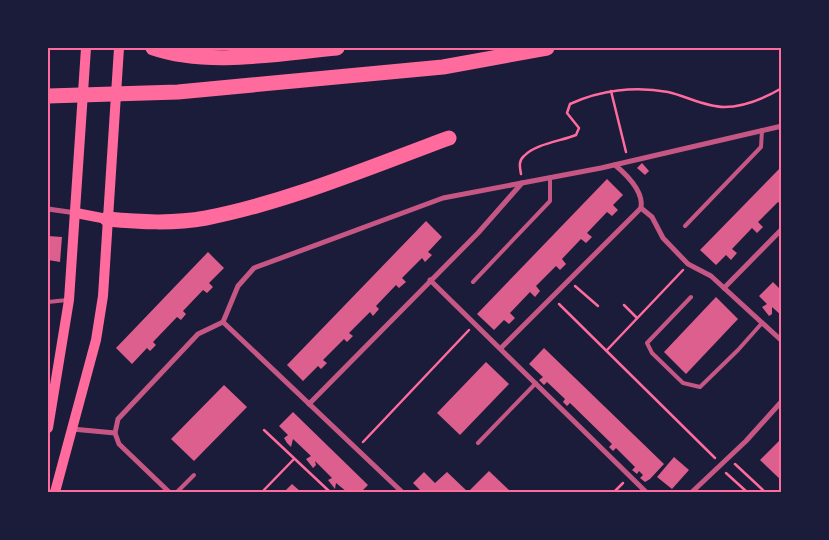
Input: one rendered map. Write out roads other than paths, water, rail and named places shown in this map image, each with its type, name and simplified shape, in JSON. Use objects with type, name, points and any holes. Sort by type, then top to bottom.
[{"type":"highway","points":[[153,48],[194,55],[233,57],[338,48]]},
{"type":"highway","points":[[48,96],[178,92],[433,68],[545,48]]},
{"type":"highway","points":[[107,220],[162,222],[206,218],[309,190],[449,138]]},
{"type":"main road","points":[[48,428],[69,300],[86,50]]},
{"type":"main road","points":[[55,492],[96,340],[104,296],[107,220],[119,50]]},
{"type":"main road","points":[[76,213],[107,220]]},
{"type":"street","points":[[169,492],[119,444],[115,433],[118,419],[198,334],[223,322],[238,286],[254,268],[443,198],[615,165],[782,126]]},
{"type":"street","points":[[501,348],[641,208],[642,201],[636,188],[627,175],[615,165]]},
{"type":"street","points":[[309,404],[478,232],[522,183]]},
{"type":"street","points":[[641,208],[652,217],[663,238],[688,264],[711,276],[782,341]]},
{"type":"street","points":[[48,209],[76,213]]},
{"type":"street","points":[[724,288],[782,229]]},
{"type":"street","points":[[430,280],[646,492]]},
{"type":"street","points":[[223,322],[402,492]]},
{"type":"street","points":[[692,492],[728,458],[782,401]]},
{"type":"street","points":[[72,429],[115,433]]},
{"type":"lane","points":[[685,226],[761,147],[762,130]]},
{"type":"lane","points":[[473,282],[550,201],[550,178]]},
{"type":"lane","points":[[692,298],[647,343],[652,353],[683,382],[700,386],[738,350],[762,323]]},
{"type":"lane","points":[[48,302],[69,300]]},
{"type":"lane","points":[[478,443],[536,383]]},
{"type":"lane","points":[[177,492],[194,474]]}]
